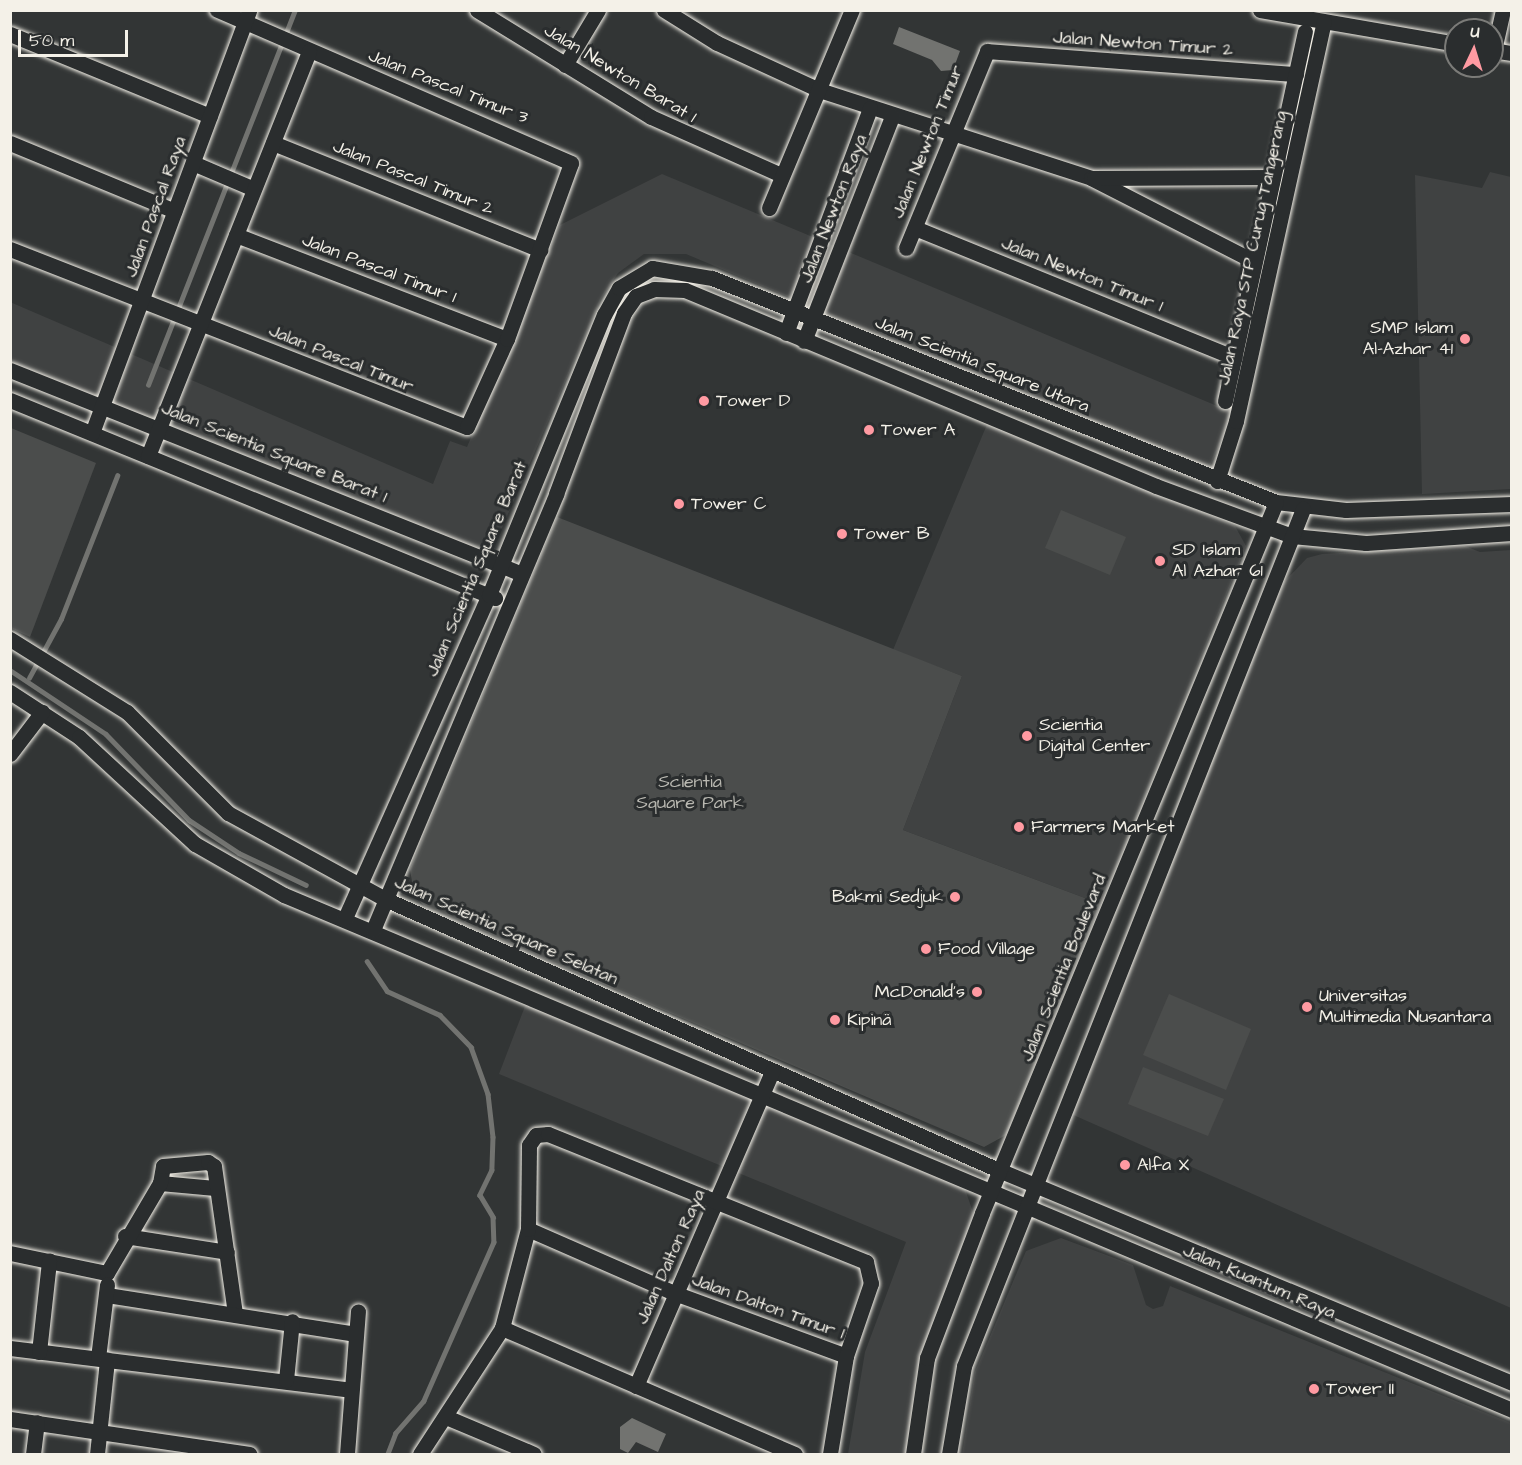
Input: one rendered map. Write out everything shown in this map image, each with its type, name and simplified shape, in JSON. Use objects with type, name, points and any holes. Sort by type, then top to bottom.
[{"type":"street","name":"Jalan Pascal Timur 3","points":[[217,10],[247,16],[275,36],[571,163],[540,250]]},
{"type":"street","name":"Jalan Newton Barat 1","points":[[477,10],[688,137],[781,175]]},
{"type":"street","points":[[565,64],[598,10]]},
{"type":"street","points":[[664,10],[717,43],[819,90],[892,116],[1091,178],[1253,261]]},
{"type":"street","points":[[769,208],[852,10]]},
{"type":"street","points":[[1260,10],[1332,18],[1444,41]]},
{"type":"street","name":"Jalan Pascal Raya","points":[[92,433],[247,16]]},
{"type":"street","name":"Jalan Raya STP Curug Tangerang","points":[[1217,481],[1236,421],[1332,18]]},
{"type":"street","points":[[1225,401],[1271,177],[1305,32]]},
{"type":"street","points":[[10,34],[210,116]]},
{"type":"street","points":[[148,456],[160,429],[195,322],[236,234],[248,186],[273,143],[302,48]]},
{"type":"street","name":"Jalan Newton Timur 2","points":[[987,51],[1296,74]]},
{"type":"street","name":"Jalan Newton Timur","points":[[906,248],[987,51]]},
{"type":"street","name":"Jalan Newton Raya","points":[[786,333],[870,108]]},
{"type":"street","name":"Jalan Newton Raya","points":[[804,341],[892,116]]},
{"type":"street","points":[[10,143],[175,211]]},
{"type":"street","name":"Jalan Pascal Timur 2","points":[[273,143],[540,250]]},
{"type":"street","points":[[193,163],[248,186]]},
{"type":"street","points":[[1091,178],[1271,177]]},
{"type":"street","name":"Jalan Newton Timur 1","points":[[915,228],[1235,358]]},
{"type":"street","name":"Jalan Pascal Timur 1","points":[[236,234],[507,339]]},
{"type":"street","name":"Jalan Pascal Timur","points":[[10,249],[141,303],[467,427],[507,339]]},
{"type":"street","points":[[507,339],[540,250]]},
{"type":"street","name":"Jalan Scientia Square Barat","points":[[345,918],[489,594],[518,521],[620,288],[652,268],[672,268]]},
{"type":"street","name":"Jalan Scientia Square Utara","points":[[672,268],[795,310],[1217,481],[1303,509]]},
{"type":"street","points":[[373,930],[540,531],[624,313],[636,296],[654,289],[686,290],[804,341],[1265,528],[1292,536],[1366,543],[1512,533]]},
{"type":"street","name":"Jalan Scientia Square Barat 1","points":[[10,370],[522,574]]},
{"type":"street","points":[[10,400],[509,604]]},
{"type":"street","name":"Jalan Scientia Boulevard","points":[[914,1455],[927,1358],[992,1190],[1276,502]]},
{"type":"street","points":[[949,1455],[964,1366],[1027,1205],[1033,1184],[1303,509],[1512,504]]},
{"type":"street","points":[[518,521],[540,531]]},
{"type":"street","name":"Jalan Scientia Square Selatan","points":[[10,639],[127,712],[228,813],[360,886],[387,900],[1033,1184]]},
{"type":"street","points":[[10,692],[79,737],[195,844],[284,895],[345,918],[992,1190]]},
{"type":"street","points":[[10,754],[42,712]]},
{"type":"street","name":"Jalan Dalton Raya","points":[[636,1386],[773,1070]]},
{"type":"street","points":[[420,1455],[502,1328],[528,1229],[529,1145],[536,1135],[548,1134],[866,1262],[871,1283],[846,1356],[830,1455]]},
{"type":"street","points":[[97,1455],[108,1295],[107,1273],[125,1236],[160,1183],[163,1166],[208,1162],[214,1166],[215,1188],[235,1313]]},
{"type":"street","points":[[160,1183],[215,1188]]},
{"type":"street","name":"Jalan Kuantum Raya","points":[[1033,1184],[1512,1383]]},
{"type":"street","name":"Jalan Kuantum Raya","points":[[992,1190],[1512,1410]]},
{"type":"street","name":"Jalan Dalton Timur 1","points":[[528,1229],[676,1294],[846,1356]]},
{"type":"street","points":[[125,1236],[227,1252]]},
{"type":"street","points":[[10,1253],[107,1273]]},
{"type":"street","points":[[39,1352],[49,1261]]},
{"type":"street","points":[[108,1295],[292,1321],[356,1334]]},
{"type":"street","points":[[347,1455],[350,1390],[358,1311]]},
{"type":"street","points":[[286,1380],[292,1321]]},
{"type":"street","points":[[502,1328],[795,1455]]},
{"type":"street","points":[[10,1348],[286,1380],[350,1390]]},
{"type":"street","points":[[446,1417],[534,1455]]},
{"type":"street","points":[[10,1419],[100,1429],[243,1454]]},
{"type":"street","points":[[33,1455],[37,1422]]},
{"type":"shaded area","points":[[899,27],[960,51],[953,70],[941,71],[932,60],[893,44]]},
{"type":"shaded area","name":"SMP Islam Al-Azhar 41","points":[[1490,172],[1511,177],[1511,489],[1422,494],[1415,175],[1482,188]]},
{"type":"shaded area","points":[[662,174],[1234,413],[1207,472],[686,254],[644,254],[618,273],[601,299],[495,544],[471,552],[11,362],[10,302],[433,484],[450,441],[467,447],[560,225]]},
{"type":"shaded area","points":[[988,422],[1235,526],[1246,546],[1101,904],[903,830],[962,676],[893,650]]},
{"type":"shaded area","name":"Universitas Multimedia Nusantara","points":[[1465,546],[1480,552],[1511,550],[1511,1308],[1062,1110],[1284,582],[1307,558],[1322,554]]},
{"type":"shaded area","points":[[527,1001],[713,1076],[965,1189],[975,1218],[920,1361],[910,1454],[848,1454],[865,1352],[906,1242],[499,1074]]},
{"type":"shaded area","points":[[1061,1238],[1133,1265],[1146,1305],[1153,1309],[1163,1306],[1170,1286],[1511,1423],[1511,1454],[962,1454],[975,1372],[1026,1251]]},
{"type":"shaded area","points":[[632,1418],[666,1434],[658,1452],[636,1442],[628,1453],[620,1449],[620,1427]]},
{"type":"green space","points":[[11,428],[96,463],[30,637],[11,628]]},
{"type":"green space","points":[[1061,510],[1126,537],[1110,575],[1045,548]]},
{"type":"green space","name":"Scientia Square Park","points":[[557,517],[962,676],[903,830],[1101,904],[1006,1135],[984,1147],[427,909],[414,895],[410,869]]},
{"type":"green space","points":[[1169,994],[1251,1029],[1226,1090],[1143,1055]]},
{"type":"green space","points":[[1143,1067],[1224,1099],[1208,1136],[1128,1104]]},
{"type":"waterway","points":[[148,385],[295,10]]},
{"type":"waterway","points":[[29,678],[61,619],[117,476]]},
{"type":"waterway","points":[[10,670],[106,734],[189,820],[239,853],[306,885]]},
{"type":"waterway","points":[[367,961],[387,991],[440,1015],[471,1047],[488,1094],[493,1137],[492,1170],[480,1195],[493,1217],[494,1242],[424,1401],[396,1433],[388,1454]]},
{"type":"place","name":"SMP Islam Al-Azhar 41","points":[[1465,339]]},
{"type":"place","name":"Tower D","points":[[704,401]]},
{"type":"place","name":"Tower A","points":[[869,430]]},
{"type":"place","name":"Tower C","points":[[679,504]]},
{"type":"place","name":"Tower B","points":[[842,534]]},
{"type":"place","name":"SD Islam Al Azhar 61","points":[[1160,561]]},
{"type":"place","name":"Scientia Digital Center","points":[[1027,736]]},
{"type":"place","name":"Farmers Market","points":[[1019,827]]},
{"type":"place","name":"Bakmi Sedjuk","points":[[955,897]]},
{"type":"place","name":"Food Village","points":[[926,949]]},
{"type":"place","name":"McDonald's","points":[[977,992]]},
{"type":"place","name":"Universitas Multimedia Nusantara","points":[[1307,1007]]},
{"type":"place","name":"Kipinä","points":[[835,1020]]},
{"type":"place","name":"Alfa X","points":[[1125,1165]]},
{"type":"place","name":"Tower II","points":[[1314,1389]]}]
